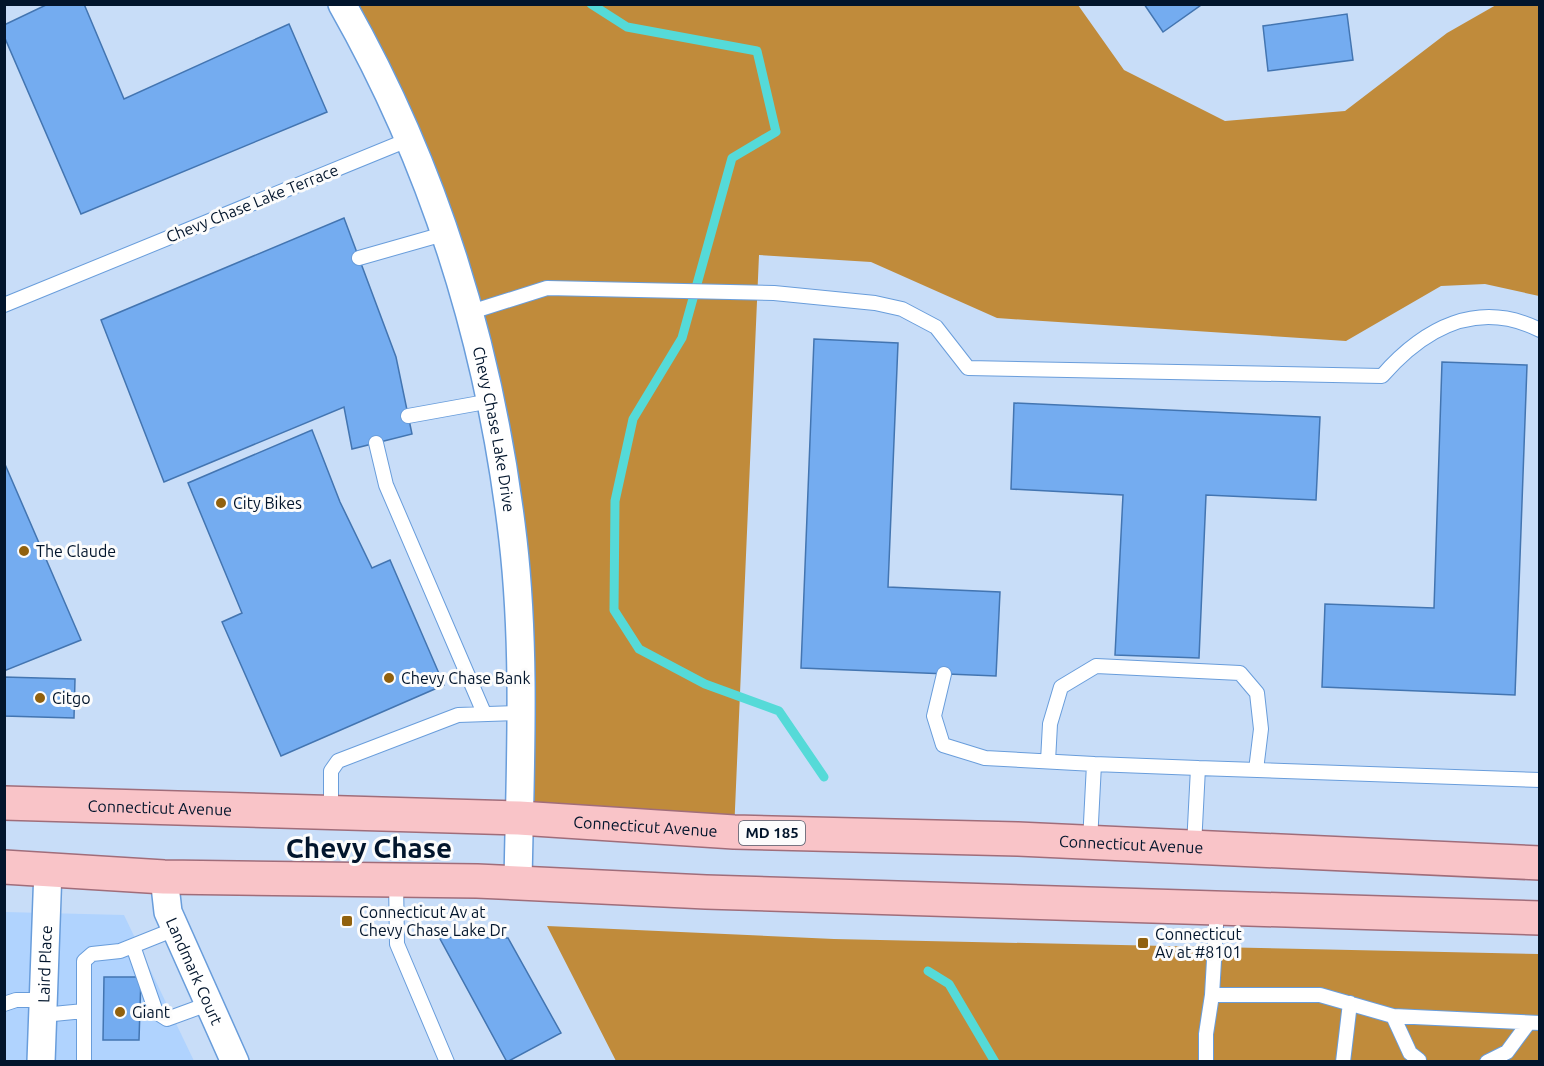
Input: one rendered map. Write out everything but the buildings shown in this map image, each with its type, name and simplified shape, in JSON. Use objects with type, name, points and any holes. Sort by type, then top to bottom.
[{"type":"main road","name":"Connecticut Avenue","points":[[4,803],[519,818],[734,832],[1194,846],[1539,863]]},
{"type":"main road","points":[[4,867],[164,878],[518,882],[718,892],[1539,918]]},
{"type":"street","name":"Chevy Chase Lake Drive","points":[[342,4],[410,139],[447,233],[471,312],[491,401],[513,541],[520,713],[518,882]]},
{"type":"street","name":"Laird Place","points":[[41,1062],[48,869]]},
{"type":"street","name":"Landmark Court","points":[[164,878],[168,912],[235,1062]]},
{"type":"lane","name":"Chevy Chase Lake Terrace","points":[[4,305],[410,139]]},
{"type":"lane","points":[[359,258],[447,233]]},
{"type":"lane","points":[[471,312],[547,288],[774,293],[875,303],[902,309],[936,327],[968,368],[1382,376],[1399,357],[1431,332],[1478,316],[1518,319],[1539,330]]},
{"type":"lane","points":[[408,416],[491,401]]},
{"type":"lane","points":[[376,443],[386,485],[484,713]]},
{"type":"lane","points":[[1048,761],[1050,724],[1061,687],[1096,666],[1239,673],[1257,693],[1262,729],[1256,770]]},
{"type":"lane","points":[[944,674],[934,716],[943,745],[985,758],[1539,780]]},
{"type":"lane","points":[[331,813],[331,771],[338,761],[458,715],[520,713]]},
{"type":"lane","points":[[1090,842],[1094,764]]},
{"type":"lane","points":[[1194,846],[1198,768]]},
{"type":"lane","points":[[396,880],[397,944],[447,1062]]},
{"type":"lane","points":[[1206,1062],[1206,1034],[1212,995],[1217,908]]},
{"type":"lane","points":[[84,1062],[84,962],[92,954],[120,951],[175,929]]},
{"type":"lane","points":[[133,946],[156,1012],[167,1019],[208,1004]]},
{"type":"lane","points":[[1212,995],[1320,994],[1393,1016],[1533,1024]]},
{"type":"lane","points":[[4,1004],[16,1000],[43,1008],[84,1011]]},
{"type":"lane","points":[[1343,1062],[1350,1003]]},
{"type":"lane","points":[[1393,1016],[1410,1053],[1419,1060]]},
{"type":"lane","points":[[1487,1062],[1507,1052],[1533,1024]]},
{"type":"shaded area","points":[[342,5],[1078,5],[1124,70],[1225,121],[1345,111],[1447,33],[1496,5],[1539,5],[1539,296],[1485,284],[1441,286],[1346,341],[997,318],[871,262],[759,255],[734,832],[519,818],[521,687],[471,312]]},
{"type":"shaded area","points":[[5,912],[124,915],[194,1061],[5,1062]]},
{"type":"shaded area","points":[[547,926],[834,939],[1539,954],[1539,1061],[616,1061]]},
{"type":"waterway","points":[[591,4],[627,27],[757,51],[776,132],[732,158],[682,338],[633,419],[615,501],[614,610],[639,649],[705,684],[779,711],[824,777]]},
{"type":"waterway","points":[[928,971],[949,984],[995,1062]]},
{"type":"place","name":"City Bikes","points":[[221,503]]},
{"type":"place","name":"The Claude","points":[[24,551]]},
{"type":"place","name":"Chevy Chase Bank","points":[[389,678]]},
{"type":"place","name":"Citgo","points":[[40,698]]},
{"type":"place","name":"Connecticut Av at Chevy Chase Lake Dr","points":[[347,921]]},
{"type":"place","name":"Connecticut Av at #8101","points":[[1143,943]]},
{"type":"place","name":"Giant","points":[[120,1012]]},
{"type":"district","name":"Chevy Chase","points":[[369,848]]}]
